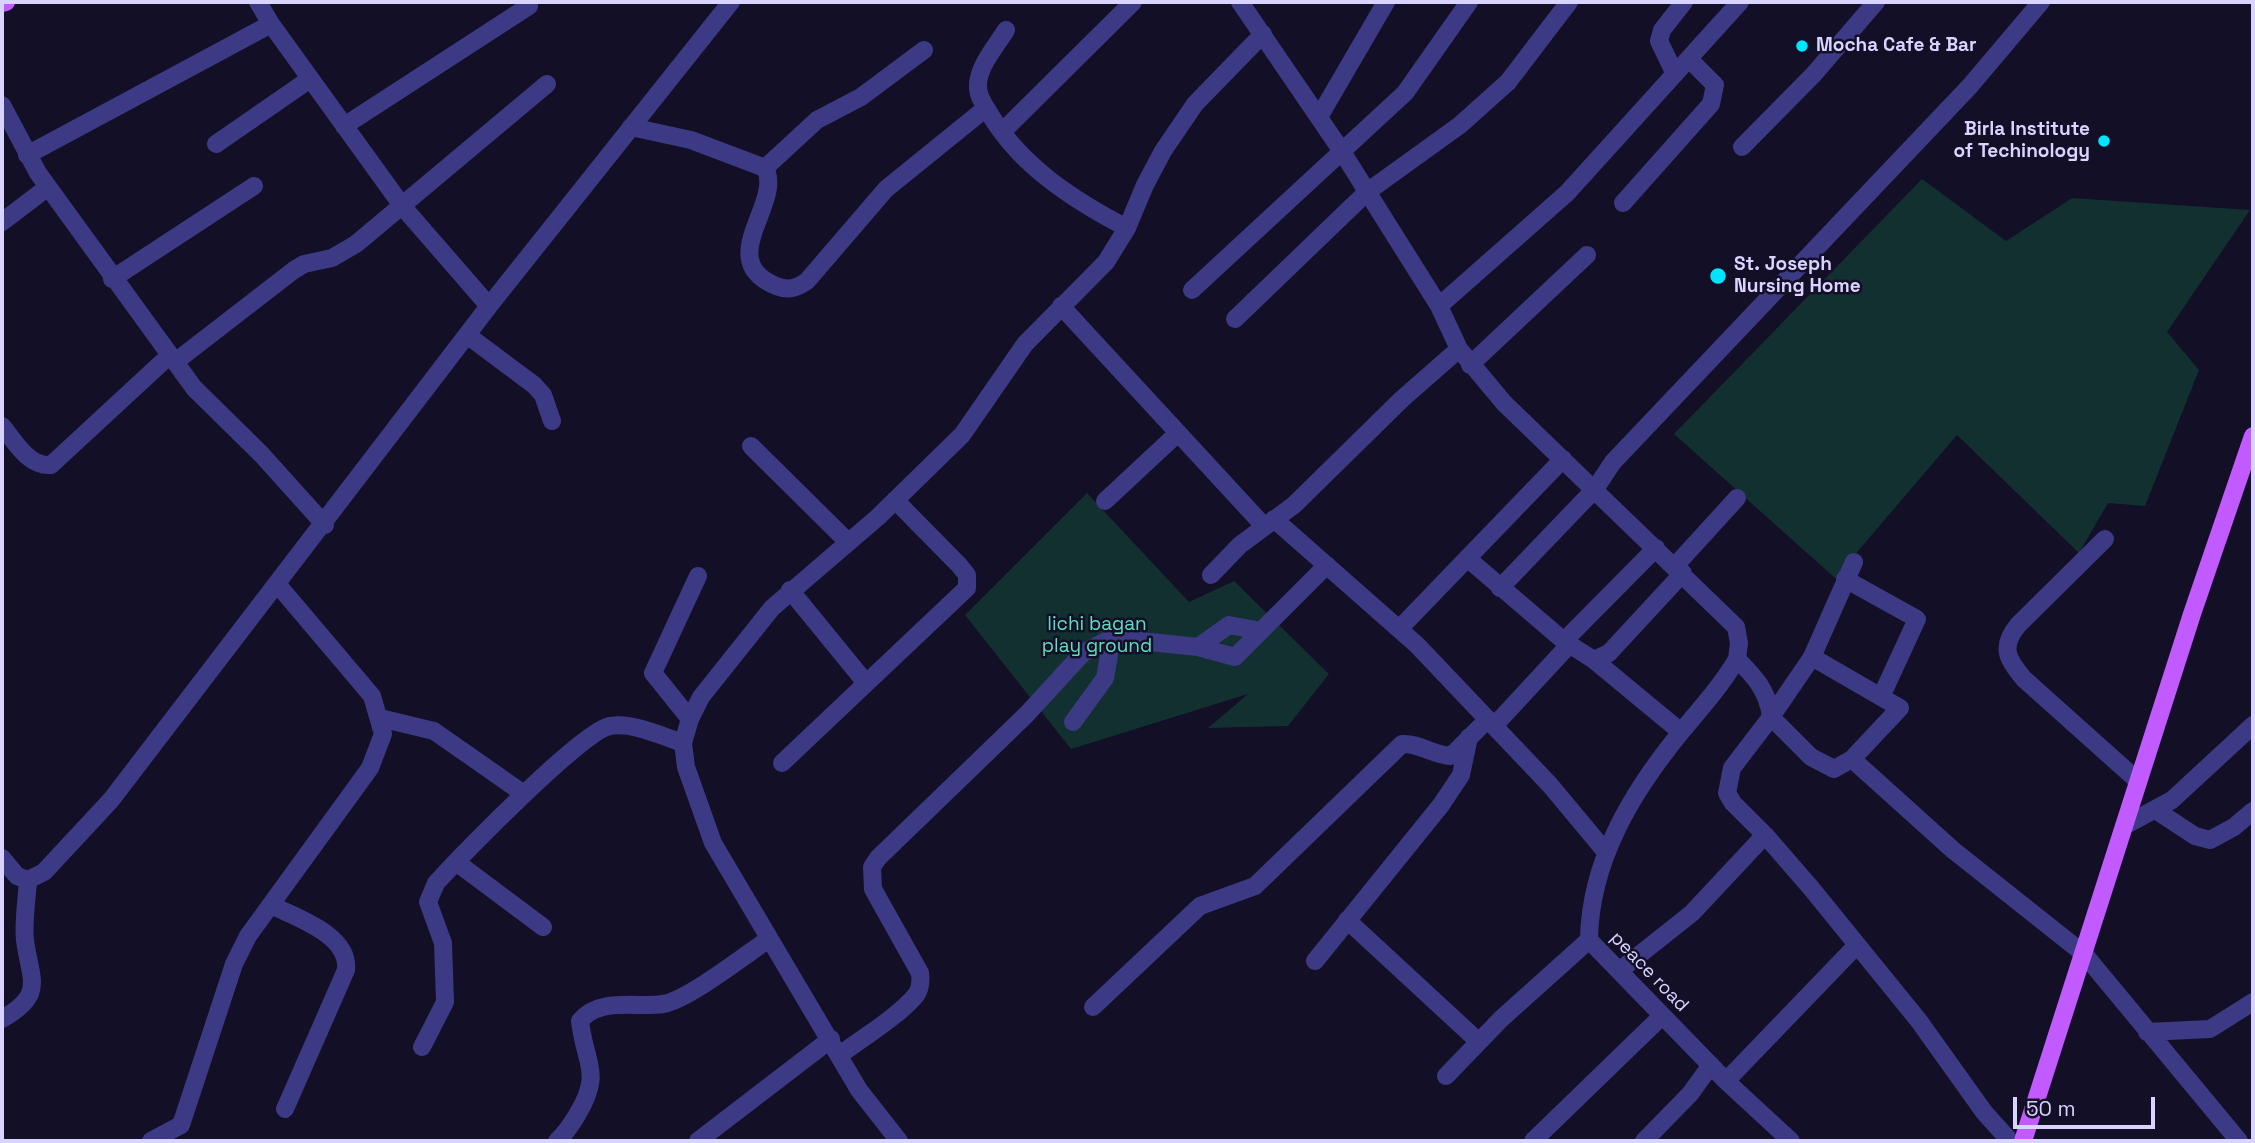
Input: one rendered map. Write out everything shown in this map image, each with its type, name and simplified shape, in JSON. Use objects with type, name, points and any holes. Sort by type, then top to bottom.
[{"type":"main road","points":[[2023,1141],[2138,781],[2253,436]]},
{"type":"street","points":[[258,2],[403,207],[489,306]]},
{"type":"street","points":[[2,858],[17,876],[28,880],[44,872],[111,800],[325,525],[489,306],[731,2]]},
{"type":"street","points":[[1002,132],[1133,2]]},
{"type":"street","points":[[1240,2],[1367,192],[1439,306],[1459,349],[1470,365],[1735,627],[1739,643],[1737,660],[1724,681],[1681,732],[1637,794],[1605,851],[1589,915],[1589,940]]},
{"type":"street","points":[[1319,117],[1386,2]]},
{"type":"street","points":[[1192,290],[1340,150],[1405,93],[1469,2]]},
{"type":"street","points":[[1235,319],[1367,192],[1460,125],[1508,82],[1569,2]]},
{"type":"street","points":[[1675,74],[1659,41],[1662,30],[1684,2]]},
{"type":"street","points":[[1439,306],[1558,202],[1740,2]]},
{"type":"street","points":[[1742,147],[1814,74],[1876,2]]},
{"type":"street","points":[[1500,588],[1595,489],[1613,462],[1961,96],[2041,2]]},
{"type":"street","points":[[1895,182],[2050,2]]},
{"type":"street","points":[[344,126],[529,5]]},
{"type":"street","points":[[27,155],[271,24]]},
{"type":"street","points":[[1006,30],[980,73],[978,86],[986,108],[1002,132],[1028,161],[1066,192],[1127,228]]},
{"type":"street","points":[[899,1141],[859,1090],[713,843],[686,767],[683,743],[690,719],[701,697],[731,658],[790,590],[895,500],[962,435],[1025,344],[1106,262],[1127,228],[1144,185],[1195,104],[1263,34]]},
{"type":"street","points":[[765,168],[817,120],[861,97],[924,50]]},
{"type":"street","points":[[1623,203],[1711,104],[1716,94],[1715,85],[1689,59]]},
{"type":"street","points":[[216,144],[310,79]]},
{"type":"street","points":[[2,426],[29,458],[37,464],[51,465],[172,359],[294,270],[304,264],[343,252],[403,207],[547,85]]},
{"type":"street","points":[[2,105],[27,155],[48,187],[172,359],[222,419],[262,455],[325,525]]},
{"type":"street","points":[[631,127],[691,140],[765,168],[769,176],[769,188],[751,233],[749,249],[752,262],[767,281],[778,287],[797,288],[886,189],[986,108]]},
{"type":"street","points":[[112,279],[254,186]]},
{"type":"street","points":[[2,222],[48,187]]},
{"type":"street","points":[[1470,365],[1587,255]]},
{"type":"street","points":[[1061,306],[1178,433],[1269,522],[1327,565],[1399,629],[1491,722],[1605,851]]},
{"type":"street","points":[[467,335],[534,384],[544,395],[552,421]]},
{"type":"street","points":[[1211,575],[1269,522],[1294,505],[1402,399],[1459,349]]},
{"type":"street","points":[[1105,501],[1178,433]]},
{"type":"street","points":[[751,446],[848,542]]},
{"type":"street","points":[[1399,629],[1563,459]]},
{"type":"street","points":[[1594,660],[1609,653],[1737,498]]},
{"type":"street","points":[[782,762],[959,598],[969,581],[959,565],[895,500]]},
{"type":"street","points":[[2105,539],[2018,625],[2008,636],[2005,648],[2008,660],[2024,679],[2138,781]]},
{"type":"street","points":[[1093,1007],[1200,906],[1255,886],[1402,744],[1411,743],[1435,755],[1451,756],[1469,737],[1491,722],[1656,548]]},
{"type":"street","points":[[1467,558],[1566,643],[1594,660],[1681,732]]},
{"type":"street","points":[[1854,562],[1812,657],[1732,768],[1727,793],[1732,803],[1765,835],[1919,1021],[1984,1112],[2010,1141]]},
{"type":"street","points":[[840,1055],[903,1006],[916,994],[921,984],[920,973],[873,889],[872,867],[1026,715],[1083,653],[1112,638],[1198,647],[1235,657],[1327,565]]},
{"type":"street","points":[[690,719],[653,673],[698,576]]},
{"type":"street","points":[[1845,579],[1917,619],[1881,697]]},
{"type":"street","points":[[151,1141],[181,1125],[234,964],[248,936],[370,768],[383,734],[372,696],[278,585]]},
{"type":"street","points":[[790,590],[866,683]]},
{"type":"street","points":[[1198,647],[1229,625],[1261,631]]},
{"type":"street","points":[[1073,722],[1105,678],[1112,638]]},
{"type":"street","points":[[1737,660],[1759,681],[1769,700],[1771,717],[1811,757],[1825,767],[1834,769],[1852,759],[1900,708],[1812,657]]},
{"type":"street","points":[[380,718],[434,731],[524,794]]},
{"type":"street","points":[[2124,826],[2157,811],[2172,800],[2253,725]]},
{"type":"street","points":[[422,1047],[445,1002],[443,943],[428,902],[436,883],[524,794],[601,728],[626,726],[683,743]]},
{"type":"street","points":[[1315,961],[1441,805],[1461,775],[1469,737]]},
{"type":"street","points":[[1852,759],[1953,850],[2084,954],[2239,1141]]},
{"type":"street","points":[[2157,811],[2195,836],[2210,840],[2234,827],[2253,811]]},
{"type":"street","points":[[1619,971],[1692,913],[1765,835]]},
{"type":"street","points":[[456,862],[543,927]]},
{"type":"street","points":[[2,1020],[25,1002],[34,978],[25,940],[28,880]]},
{"type":"street","points":[[271,905],[320,931],[336,943],[347,960],[346,970],[285,1109]]},
{"type":"street","points":[[1347,920],[1479,1042]]},
{"type":"street","points":[[557,1141],[574,1119],[592,1085],[581,1032],[580,1021],[584,1016],[604,1007],[673,1001],[769,939]]},
{"type":"street","name":"peace road","points":[[1446,1076],[1589,940],[1726,1081],[1791,1141]]},
{"type":"street","points":[[1726,1081],[1857,945]]},
{"type":"street","points":[[2147,1032],[2210,1029],[2253,1002]]},
{"type":"street","points":[[1533,1141],[1662,1016]]},
{"type":"street","points":[[698,1141],[831,1039]]},
{"type":"street","points":[[1644,1141],[1690,1094],[1711,1065]]},
{"type":"green space","points":[[1922,179],[2006,241],[2072,198],[2250,210],[2167,332],[2199,370],[2145,506],[2108,503],[2079,553],[1957,435],[1835,578],[1674,434]]},
{"type":"green space","name":"lichi bagan play ground","points":[[1087,493],[1189,602],[1234,581],[1329,674],[1288,726],[1208,728],[1248,694],[1071,749],[965,615]]},
{"type":"place","name":"Mocha Cafe & Bar","points":[[1802,46]]},
{"type":"place","name":"Birla Institute of Techinology","points":[[2104,141]]},
{"type":"place","name":"St. Joseph Nursing Home","points":[[1718,276]]}]
